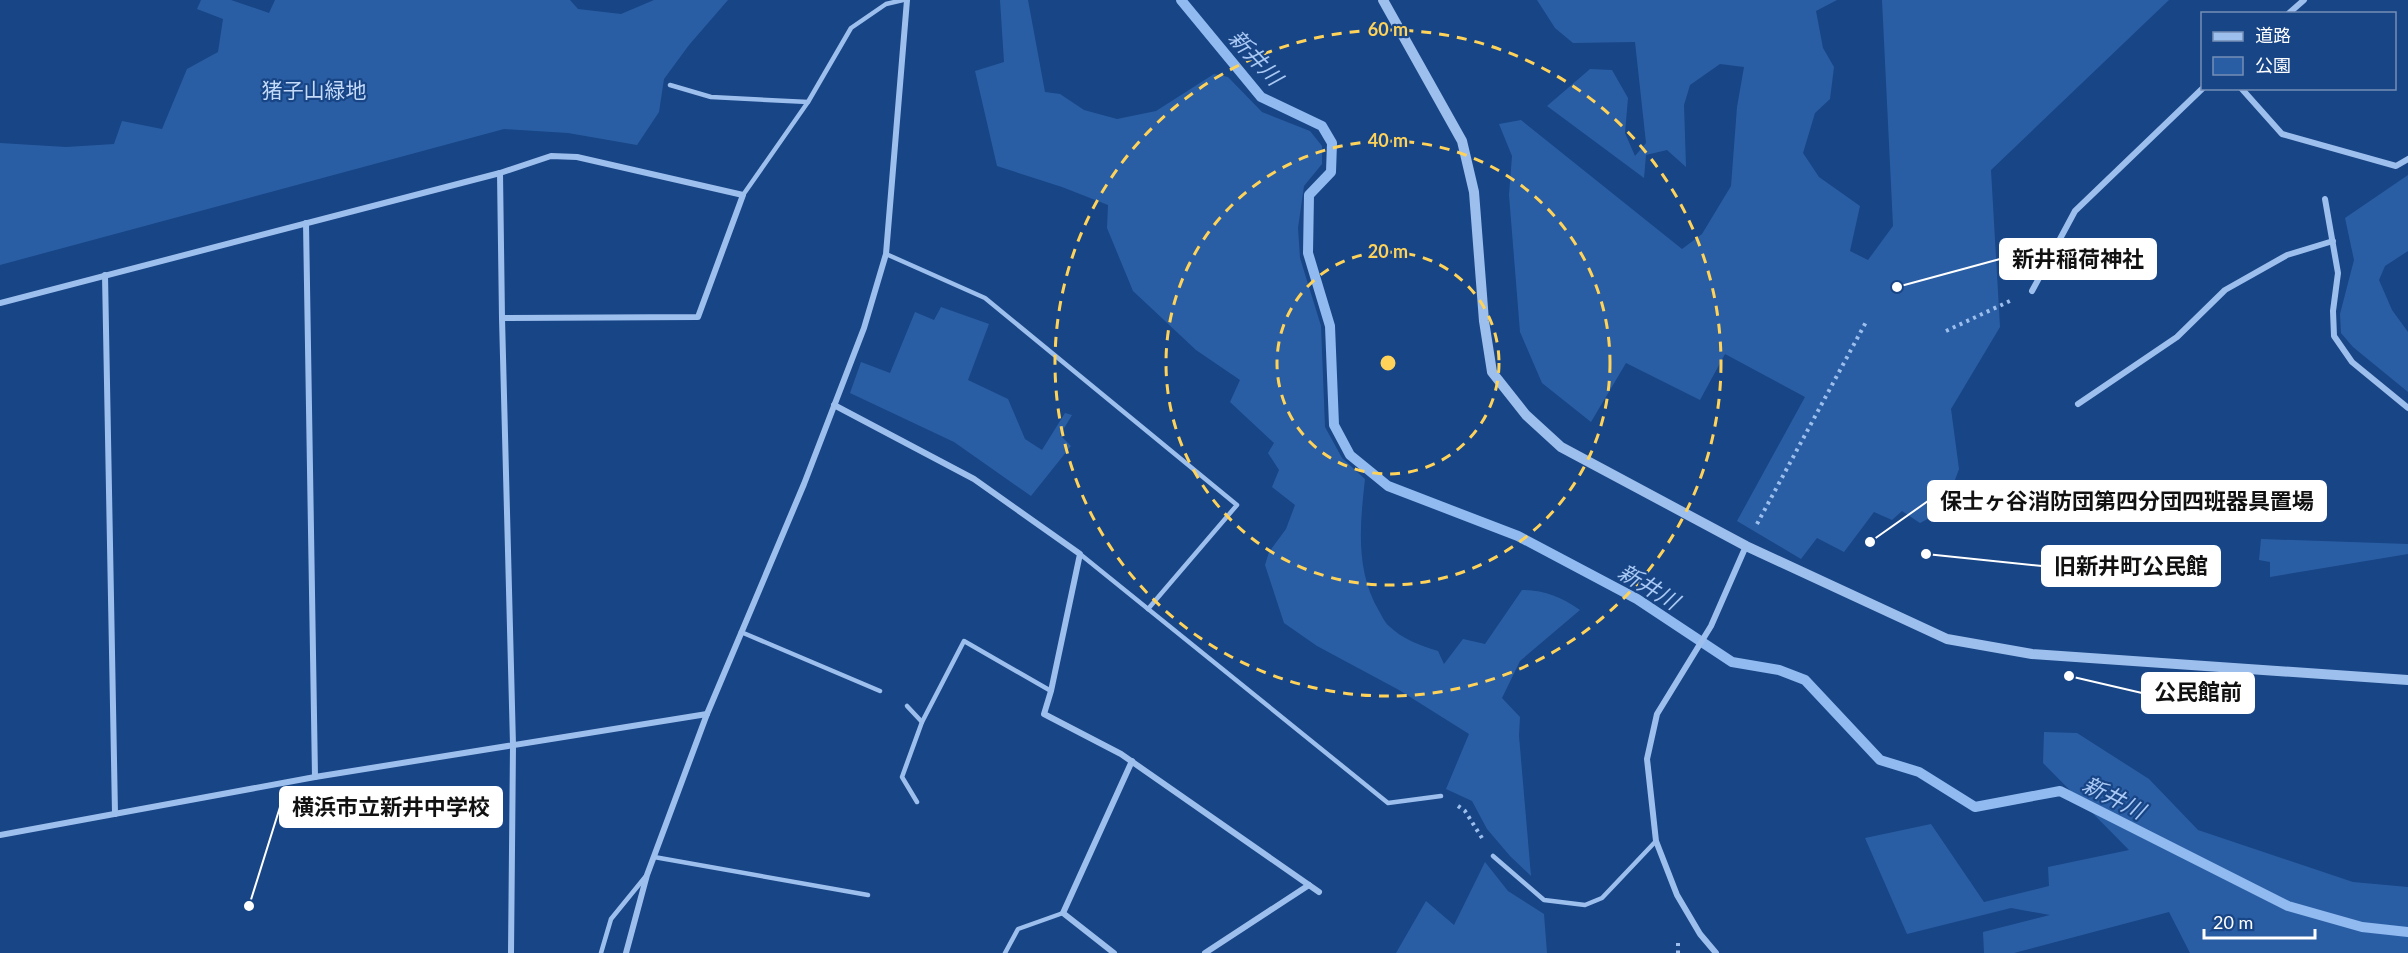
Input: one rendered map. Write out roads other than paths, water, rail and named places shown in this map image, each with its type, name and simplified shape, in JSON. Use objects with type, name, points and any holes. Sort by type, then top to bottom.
[{"type":"street","points":[[626,953],[647,875],[707,714],[804,484],[864,328],[886,254],[905,0]]},
{"type":"street","points":[[1383,0],[1462,141],[1474,192],[1484,321],[1492,372],[1526,415],[1562,447],[1746,546],[1947,639],[2032,654],[2408,680]]},
{"type":"street","points":[[2290,12],[2304,0]]},
{"type":"street","points":[[2032,291],[2075,211],[2201,90]]},
{"type":"street","points":[[2243,90],[2282,134],[2396,166],[2408,159]]},
{"type":"street","points":[[0,303],[500,173],[551,156],[577,157],[743,195],[698,317],[502,318]]},
{"type":"street","points":[[500,173],[513,745],[511,953]]},
{"type":"street","points":[[2325,199],[2338,273],[2333,311],[2334,336],[2352,362],[2408,408]]},
{"type":"street","points":[[306,224],[315,777]]},
{"type":"street","points":[[2079,404],[2177,337],[2225,291],[2287,255],[2333,241]]},
{"type":"street","points":[[105,276],[115,814]]},
{"type":"street","points":[[834,405],[974,479],[1080,554],[1044,714],[1132,761],[1319,892]]},
{"type":"street","points":[[1716,953],[1700,934],[1677,895],[1656,841],[1647,759],[1657,714],[1711,626],[1746,546]]},
{"type":"street","points":[[0,835],[315,777],[707,714]]},
{"type":"street","points":[[1114,953],[1063,913],[1132,761]]},
{"type":"street","points":[[1205,953],[1309,885]]},
{"type":"lane","points":[[743,195],[808,102],[852,28],[886,4],[905,0]]},
{"type":"lane","points":[[670,85],[711,97],[808,102]]},
{"type":"lane","points":[[886,254],[986,298],[1237,505],[1148,609]]},
{"type":"lane","points":[[1080,554],[1388,803],[1441,796]]},
{"type":"lane","points":[[741,632],[880,691]]},
{"type":"lane","points":[[917,802],[902,777],[922,722],[964,642],[1051,691]]},
{"type":"lane","points":[[908,706],[922,722]]},
{"type":"lane","points":[[1493,856],[1544,900],[1585,905],[1602,898],[1656,841]]},
{"type":"lane","points":[[654,857],[868,895]]},
{"type":"lane","points":[[601,953],[611,919],[647,875]]},
{"type":"lane","points":[[1005,953],[1018,929],[1063,913]]},
{"type":"waterway","name":"新井川","points":[[1181,0],[1261,97],[1322,126],[1332,143],[1331,172],[1309,195],[1308,253],[1330,326],[1334,425],[1350,455],[1388,486],[1518,536],[1637,599],[1732,662],[1779,670],[1805,680],[1880,760],[1919,772],[1975,807],[2060,791],[2288,906],[2362,927],[2408,932]]},
{"type":"place","name":"新井稲荷神社","points":[[1897,287]]},
{"type":"place","name":"保士ヶ谷消防団第四分団四班器具置場","points":[[1870,542]]},
{"type":"place","name":"旧新井町公民館","points":[[1926,554]]},
{"type":"place","name":"公民館前","points":[[2069,676]]},
{"type":"place","name":"横浜市立新井中学校","points":[[249,906]]},
{"type":"park label","name":"猪子山緑地","points":[[314,89]]}]
